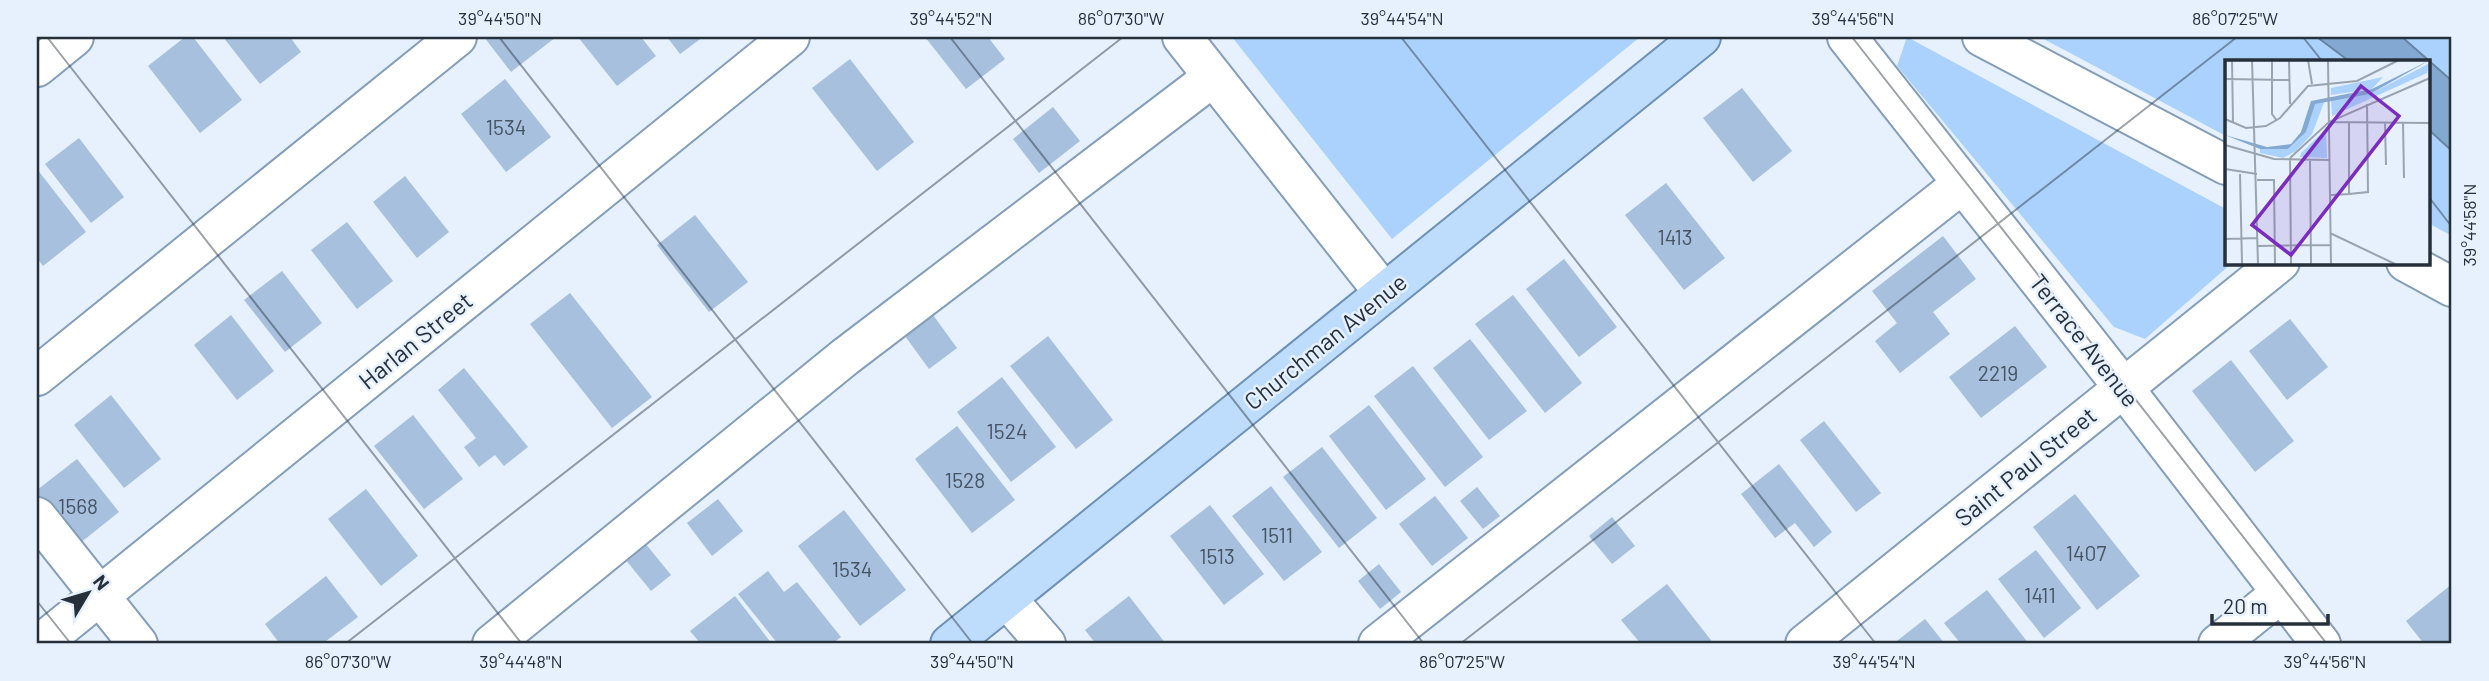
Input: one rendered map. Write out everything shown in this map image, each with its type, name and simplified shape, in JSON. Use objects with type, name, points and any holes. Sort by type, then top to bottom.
[{"type":"main road","name":"Churchman Avenue","points":[[950,644],[1701,37]]},
{"type":"street","points":[[37,67],[74,37]]},
{"type":"street","points":[[37,376],[457,37]]},
{"type":"street","name":"Harlan Street","points":[[40,644],[790,37]]},
{"type":"street","points":[[1182,37],[1384,293]]},
{"type":"street","name":"Terrace Avenue","points":[[1847,37],[2123,387],[2320,644]]},
{"type":"street","points":[[1982,37],[2225,164]]},
{"type":"street","points":[[492,644],[845,357],[1213,77]]},
{"type":"street","points":[[1378,644],[1962,184]]},
{"type":"street","name":"Saint Paul Street","points":[[1805,644],[2277,264]]},
{"type":"street","points":[[2410,264],[2452,287]]},
{"type":"street","points":[[37,517],[138,644]]},
{"type":"street","points":[[2218,644],[2281,593]]},
{"type":"street","points":[[1007,599],[1046,644]]},
{"type":"shaded area","points":[[1232,37],[1640,37],[1392,239]]},
{"type":"shaded area","points":[[1907,37],[2225,208],[2225,264],[2231,264],[2145,339],[2114,327],[1897,66]]},
{"type":"shaded area","points":[[2040,37],[2317,37],[2348,60],[2225,60],[2225,135]]},
{"type":"shaded area","points":[[2317,37],[2402,37],[2428,60],[2348,60]]},
{"type":"shaded area","points":[[2402,37],[2452,37],[2452,81]]},
{"type":"shaded area","points":[[2430,62],[2452,81],[2452,151],[2430,131]]},
{"type":"shaded area","points":[[2430,131],[2452,151],[2452,236],[2430,224]]},
{"type":"building","points":[[185,37],[193,37],[242,100],[200,133],[148,66]]},
{"type":"building","points":[[223,37],[290,37],[301,52],[260,84]]},
{"type":"building","points":[[484,37],[556,37],[511,72]]},
{"type":"building","points":[[578,37],[641,37],[656,56],[617,86]]},
{"type":"building","points":[[667,37],[703,37],[680,54]]},
{"type":"building","points":[[925,37],[988,37],[1005,59],[966,89]]},
{"type":"building","points":[[850,59],[914,142],[877,171],[812,88]]},
{"type":"building","points":[[505,79],[551,137],[506,172],[461,114]]},
{"type":"building","points":[[1742,88],[1792,151],[1753,182],[1703,118]]},
{"type":"building","points":[[1053,107],[1080,141],[1039,173],[1013,139]]},
{"type":"building","points":[[79,138],[124,197],[91,223],[45,164]]},
{"type":"building","points":[[37,169],[86,232],[43,266],[37,258]]},
{"type":"building","points":[[405,176],[449,232],[417,258],[373,202]]},
{"type":"building","points":[[1666,183],[1725,258],[1684,290],[1625,215]]},
{"type":"building","points":[[695,215],[748,282],[709,312],[657,245]]},
{"type":"building","points":[[347,222],[393,281],[357,309],[311,250]]},
{"type":"building","points":[[1943,236],[1976,279],[1933,312],[1950,334],[1900,373],[1875,341],[1897,323],[1872,291]]},
{"type":"building","points":[[1564,259],[1617,327],[1579,357],[1526,289]]},
{"type":"building","points":[[282,271],[322,323],[285,352],[244,300]]},
{"type":"building","points":[[570,293],[652,397],[612,428],[530,324]]},
{"type":"building","points":[[1513,295],[1582,383],[1545,413],[1475,324]]},
{"type":"building","points":[[231,315],[274,371],[237,400],[194,345]]},
{"type":"building","points":[[933,315],[957,348],[929,369],[905,336]]},
{"type":"building","points":[[2290,319],[2328,367],[2287,400],[2249,351]]},
{"type":"building","points":[[2015,326],[2047,367],[1981,418],[1949,377]]},
{"type":"building","points":[[1048,336],[1113,420],[1076,449],[1010,366]]},
{"type":"building","points":[[1470,339],[1527,411],[1489,440],[1433,368]]},
{"type":"building","points":[[2231,360],[2294,441],[2255,472],[2192,391]]},
{"type":"building","points":[[1413,366],[1483,457],[1445,487],[1374,396]]},
{"type":"building","points":[[464,368],[528,447],[504,466],[495,455],[479,467],[464,447],[476,438],[438,390]]},
{"type":"building","points":[[1002,377],[1056,447],[1011,482],[957,412]]},
{"type":"building","points":[[111,395],[161,459],[124,488],[74,425]]},
{"type":"building","points":[[1369,405],[1426,479],[1386,510],[1329,436]]},
{"type":"building","points":[[413,415],[463,479],[424,509],[374,446]]},
{"type":"building","points":[[1824,421],[1881,493],[1856,512],[1800,440]]},
{"type":"building","points":[[957,426],[1015,500],[972,533],[915,459]]},
{"type":"building","points":[[1322,447],[1377,518],[1339,548],[1283,477]]},
{"type":"building","points":[[77,459],[119,512],[75,547],[37,498],[37,490]]},
{"type":"building","points":[[1779,464],[1832,532],[1814,547],[1795,523],[1775,538],[1741,494]]},
{"type":"building","points":[[1271,486],[1322,552],[1284,581],[1232,516]]},
{"type":"building","points":[[1477,487],[1500,516],[1483,529],[1460,501]]},
{"type":"building","points":[[366,489],[418,556],[381,586],[328,519]]},
{"type":"building","points":[[2075,494],[2140,576],[2097,610],[2033,527]]},
{"type":"building","points":[[1435,496],[1468,538],[1432,566],[1399,524]]},
{"type":"building","points":[[718,499],[743,531],[712,556],[687,523]]},
{"type":"building","points":[[1210,505],[1264,574],[1224,605],[1170,536]]},
{"type":"building","points":[[844,510],[906,590],[860,626],[798,546]]},
{"type":"building","points":[[1612,517],[1635,546],[1612,564],[1589,536]]},
{"type":"building","points":[[645,543],[671,575],[651,591],[625,559]]},
{"type":"building","points":[[2036,550],[2081,608],[2044,638],[1998,579]]},
{"type":"building","points":[[1379,564],[1401,592],[1380,609],[1358,581]]},
{"type":"building","points":[[768,571],[784,592],[797,582],[841,637],[832,644],[778,644],[738,594]]},
{"type":"building","points":[[326,576],[358,617],[322,644],[280,644],[265,624]]},
{"type":"building","points":[[1667,584],[1714,644],[1641,644],[1621,620]]},
{"type":"building","points":[[2452,584],[2452,644],[2424,644],[2406,621]]},
{"type":"building","points":[[1987,590],[2029,644],[1961,644],[1944,623]]},
{"type":"building","points":[[735,596],[772,644],[701,644],[690,631]]},
{"type":"building","points":[[1129,596],[1166,644],[1096,644],[1085,630]]},
{"type":"building","points":[[1925,619],[1945,644],[1893,644]]}]
